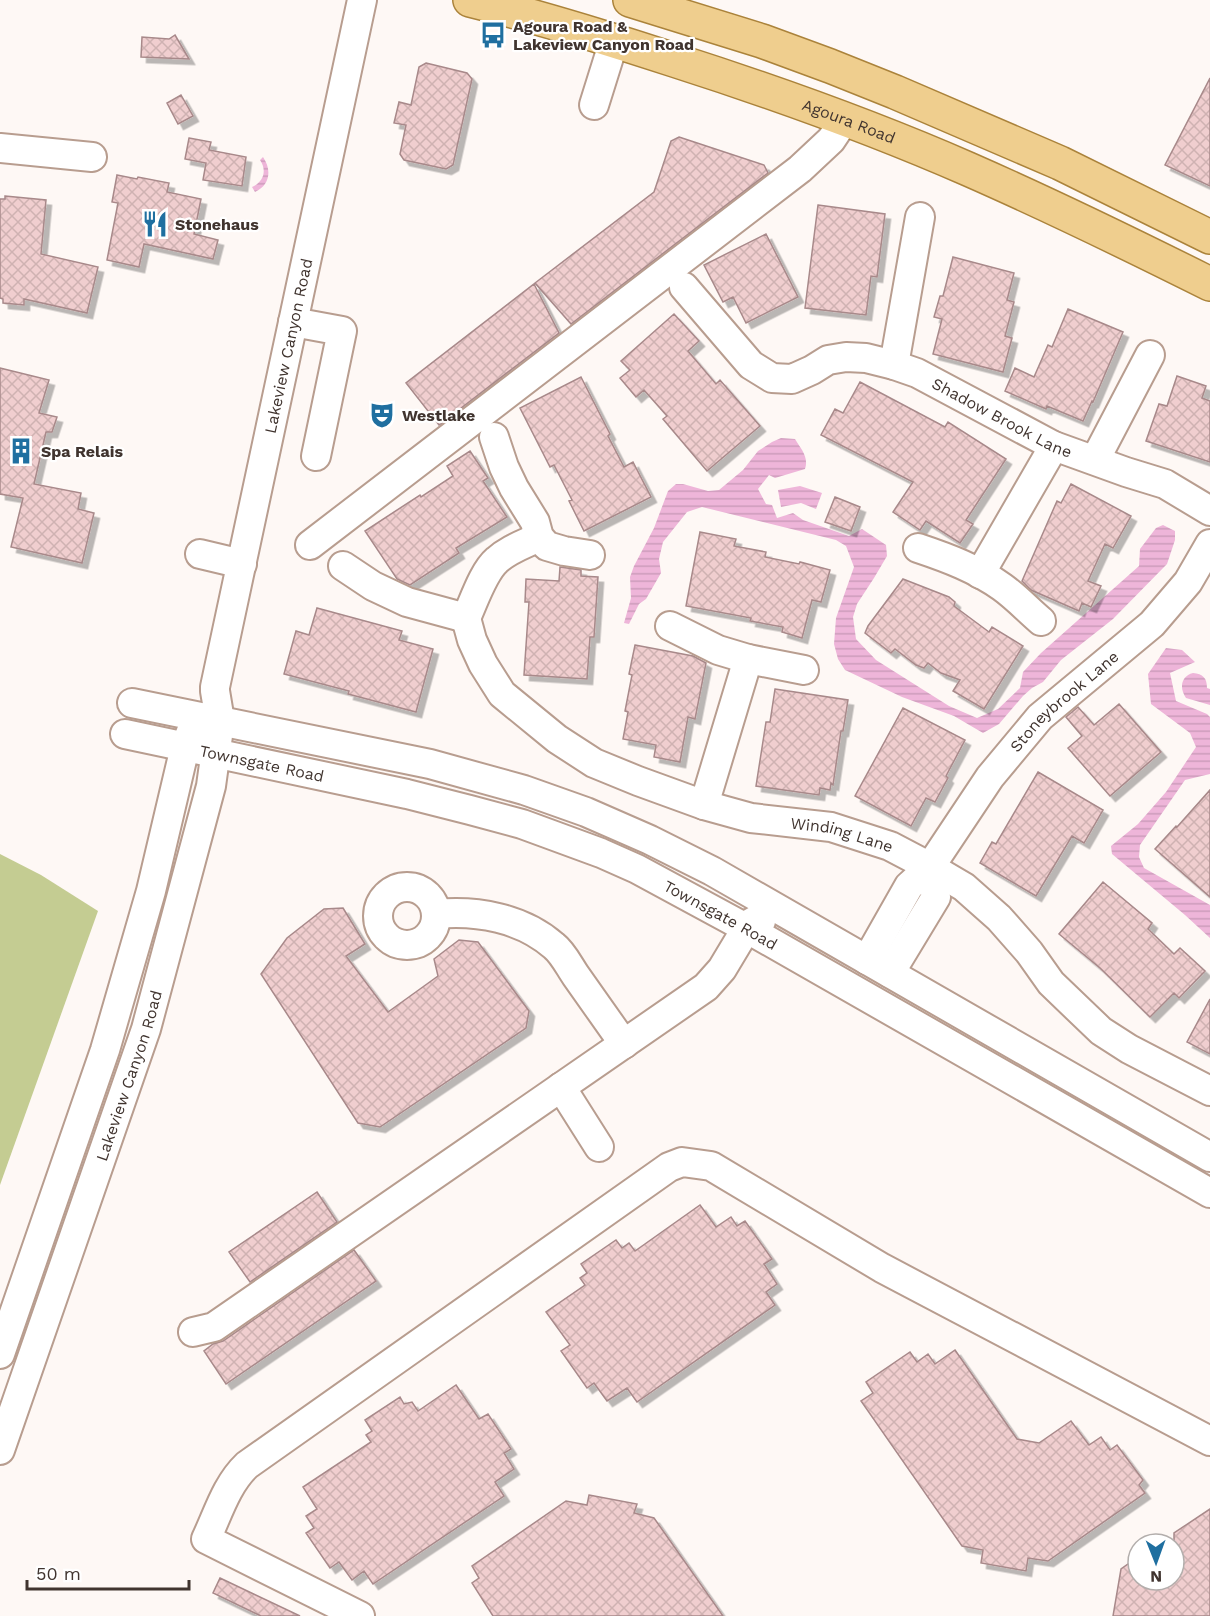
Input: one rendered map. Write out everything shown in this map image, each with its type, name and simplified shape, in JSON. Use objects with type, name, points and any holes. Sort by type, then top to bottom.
[{"type":"main road","name":"Agoura Road","points":[[470,0],[614,41],[761,88],[844,118],[967,168],[1097,227],[1210,284]]},
{"type":"main road","points":[[630,0],[762,41],[895,92],[1060,163],[1210,237]]},
{"type":"street","name":"Lakeview Canyon Road","points":[[0,1354],[105,1050],[151,891],[185,747],[208,719],[362,0]]},
{"type":"street","points":[[594,105],[614,41]]},
{"type":"street","points":[[310,545],[801,170],[831,140],[844,118]]},
{"type":"street","points":[[0,148],[92,158]]},
{"type":"street","points":[[894,365],[920,218]]},
{"type":"street","name":"Shadow Brook Lane","points":[[684,287],[751,365],[772,378],[792,379],[828,360],[846,357],[866,358],[894,365],[917,373],[1054,446],[1165,484],[1210,511]]},
{"type":"street","points":[[293,322],[342,331],[316,456]]},
{"type":"street","points":[[1095,460],[1150,355]]},
{"type":"street","points":[[494,437],[504,467],[535,522],[539,537],[547,546],[590,555]]},
{"type":"street","points":[[980,574],[1054,446]]},
{"type":"street","points":[[343,566],[373,586],[407,602],[466,618],[485,576],[495,561],[509,551],[539,537]]},
{"type":"street","name":"Stoneybrook Lane","points":[[878,967],[909,886],[930,867],[990,777],[1040,717],[1152,624],[1188,582],[1210,543]]},
{"type":"street","points":[[918,548],[947,557],[980,574],[1002,588],[1041,621]]},
{"type":"street","points":[[200,554],[242,564]]},
{"type":"street","name":"Winding Lane","points":[[466,618],[472,640],[483,664],[502,694],[557,739],[594,763],[704,805],[751,818],[831,827],[890,846],[930,867],[964,887],[999,918],[1029,952],[1051,983],[1101,1031],[1129,1049],[1210,1091]]},
{"type":"street","points":[[670,626],[717,650],[748,659],[804,669]]},
{"type":"street","points":[[704,805],[748,659]]},
{"type":"street","name":"Townsgate Road","points":[[132,703],[430,764],[524,790],[586,812],[712,871],[1210,1156]]},
{"type":"street","name":"Lakeview Canyon Road","points":[[0,1450],[146,1029],[211,786],[216,754],[208,719]]},
{"type":"street","name":"Townsgate Road","points":[[125,734],[408,794],[522,824],[601,853],[637,869],[746,928],[1210,1193]]},
{"type":"street","points":[[436,914],[476,913],[504,919],[527,929],[555,947],[624,1044]]},
{"type":"street","points":[[193,1332],[214,1328],[706,987],[722,969],[746,928],[756,920],[771,922],[843,962],[878,967]]},
{"type":"street","points":[[561,1087],[599,1147]]},
{"type":"street","points":[[360,1616],[207,1539],[228,1489],[237,1474],[669,1167],[682,1162],[711,1166],[882,1268],[1210,1441]]},
{"type":"green space","points":[[0,854],[41,875],[98,911],[0,1185]]},
{"type":"shaded area","points":[[263,157],[268,167],[268,177],[264,185],[255,192],[252,187],[262,179],[264,172],[260,160]]},
{"type":"shaded area","points":[[781,438],[795,439],[804,453],[806,465],[805,469],[775,478],[769,475],[758,489],[766,504],[772,505],[777,518],[793,513],[803,520],[849,536],[862,529],[886,545],[887,556],[857,604],[853,617],[856,639],[876,660],[949,706],[977,718],[998,709],[1020,688],[1023,672],[1041,653],[1139,566],[1140,549],[1156,528],[1163,525],[1175,531],[1175,540],[1167,564],[1113,619],[1061,660],[1043,682],[1023,696],[999,724],[983,733],[954,716],[902,697],[845,670],[838,659],[834,644],[836,618],[854,567],[846,546],[836,540],[702,507],[687,512],[663,542],[659,559],[661,573],[646,599],[639,604],[629,624],[624,623],[631,598],[630,577],[654,528],[668,491],[676,484],[708,491],[719,490],[743,470],[758,451]]},
{"type":"shaded area","points":[[800,486],[822,493],[816,509],[801,503],[781,507],[778,490]]},
{"type":"shaded area","points":[[1166,648],[1182,650],[1195,662],[1170,673],[1176,701],[1210,717],[1210,774],[1185,780],[1140,845],[1139,857],[1144,868],[1210,905],[1210,938],[1112,854],[1111,846],[1138,824],[1166,792],[1196,747],[1190,733],[1151,704],[1148,674]]},
{"type":"shaded area","points":[[1193,673],[1205,679],[1207,688],[1210,689],[1210,705],[1186,698],[1182,683]]},
{"type":"building","points":[[175,35],[189,59],[141,57],[142,37],[169,39]]},
{"type":"building","points":[[426,63],[467,73],[472,79],[453,165],[446,169],[404,160],[400,154],[406,125],[394,123],[399,102],[411,105],[419,67]]},
{"type":"building","points":[[1210,78],[1210,186],[1165,165]]},
{"type":"building","points":[[181,95],[193,116],[178,124],[167,103]]},
{"type":"building","points":[[679,137],[764,165],[768,173],[571,324],[535,283],[654,192],[671,141]]},
{"type":"building","points":[[189,138],[211,142],[209,150],[246,157],[242,186],[203,180],[206,163],[185,159]]},
{"type":"building","name":"Stonehaus","points":[[117,175],[169,183],[167,192],[201,199],[194,234],[218,240],[213,259],[144,244],[139,267],[107,260],[118,203],[112,202]]},
{"type":"building","points":[[5,196],[46,200],[41,254],[98,267],[87,313],[24,299],[24,305],[3,303],[3,299],[0,298],[0,199],[5,199]]},
{"type":"building","points":[[818,205],[885,214],[877,277],[871,276],[866,315],[805,308]]},
{"type":"building","points":[[766,234],[798,297],[746,323],[733,297],[723,302],[704,265]]},
{"type":"building","points":[[953,257],[1014,273],[1007,300],[1014,302],[1005,336],[1012,338],[1003,372],[933,354],[942,319],[934,317],[940,296],[943,296]]},
{"type":"building","points":[[534,284],[559,333],[439,425],[406,383]]},
{"type":"building","points":[[1068,309],[1123,332],[1083,421],[1047,406],[1046,409],[1005,391],[1015,368],[1034,377],[1048,345],[1052,347]]},
{"type":"building","points":[[674,314],[699,341],[688,351],[716,384],[720,380],[760,426],[707,471],[663,419],[667,416],[644,390],[636,397],[620,378],[630,370],[621,361]]},
{"type":"building","points":[[0,368],[49,380],[39,413],[57,417],[52,432],[46,432],[34,484],[81,493],[78,509],[94,513],[82,563],[11,547],[23,498],[0,494]]},
{"type":"building","points":[[1177,376],[1206,386],[1202,398],[1210,401],[1210,462],[1146,441],[1159,404],[1167,406]]},
{"type":"building","points":[[581,377],[624,467],[633,462],[651,497],[584,531],[569,501],[572,500],[554,465],[550,467],[520,408]]},
{"type":"building","points":[[860,382],[945,427],[948,422],[1006,459],[966,520],[973,524],[960,543],[926,521],[920,530],[893,512],[913,482],[821,435],[835,409],[843,413]]},
{"type":"building","points":[[470,451],[488,478],[483,481],[507,517],[456,548],[459,553],[410,585],[397,579],[365,531],[453,476],[447,466]]},
{"type":"building","points":[[1071,484],[1131,516],[1113,548],[1105,544],[1088,581],[1101,586],[1091,607],[1082,603],[1079,611],[1031,590],[1022,581],[1057,501],[1061,503]]},
{"type":"building","points":[[835,497],[860,507],[851,531],[825,522]]},
{"type":"building","points":[[700,532],[736,539],[734,546],[766,552],[765,557],[799,564],[800,562],[830,570],[821,602],[812,600],[802,638],[782,632],[783,627],[750,621],[751,618],[686,606]]},
{"type":"building","points":[[560,567],[581,570],[581,576],[598,577],[594,637],[590,637],[587,679],[524,675],[529,602],[525,602],[526,579],[559,581]]},
{"type":"building","points":[[903,579],[949,597],[955,602],[954,606],[989,632],[992,627],[1023,646],[984,709],[953,691],[960,680],[941,673],[928,663],[924,668],[916,665],[895,649],[891,653],[865,633]]},
{"type":"building","points":[[317,608],[402,631],[399,640],[433,649],[416,712],[284,674],[296,631],[309,635]]},
{"type":"building","points":[[635,645],[693,656],[706,663],[695,719],[688,717],[680,762],[654,757],[656,745],[623,739],[628,712],[625,711],[632,675],[629,674]]},
{"type":"building","points":[[775,689],[848,700],[833,785],[831,783],[830,790],[820,788],[819,795],[756,786],[766,722],[770,722]]},
{"type":"building","points":[[1119,704],[1161,752],[1110,796],[1068,748],[1082,736],[1066,717],[1078,707],[1094,725]]},
{"type":"building","points":[[903,708],[965,740],[935,802],[926,798],[911,826],[855,796]]},
{"type":"building","points":[[1038,772],[1103,810],[1084,843],[1072,836],[1036,896],[980,863],[992,842],[996,844]]},
{"type":"building","points":[[1210,790],[1210,897],[1155,849]]},
{"type":"building","points":[[1103,882],[1152,923],[1148,929],[1174,954],[1180,948],[1205,971],[1179,998],[1174,993],[1150,1017],[1100,968],[1059,934]]},
{"type":"building","points":[[343,908],[365,944],[346,956],[388,1012],[438,976],[434,959],[459,940],[478,942],[529,1011],[526,1028],[380,1127],[358,1123],[261,974],[287,938],[324,909]]},
{"type":"building","points":[[1210,999],[1210,1054],[1187,1042]]},
{"type":"building","points":[[317,1192],[337,1222],[250,1282],[229,1252]]},
{"type":"building","points":[[700,1205],[716,1227],[731,1217],[737,1226],[745,1221],[772,1259],[764,1264],[777,1284],[766,1292],[775,1305],[637,1402],[627,1388],[607,1401],[594,1383],[587,1388],[561,1351],[570,1345],[546,1312],[585,1285],[580,1278],[587,1273],[581,1264],[616,1240],[622,1248],[629,1243],[635,1251]]},
{"type":"building","points":[[354,1250],[376,1281],[226,1384],[204,1351],[213,1344],[223,1341]]},
{"type":"building","points":[[955,1350],[1017,1439],[1039,1443],[1071,1421],[1089,1445],[1101,1437],[1110,1450],[1117,1445],[1143,1480],[1139,1485],[1145,1493],[1048,1561],[1028,1558],[1026,1571],[981,1563],[983,1550],[962,1546],[861,1401],[873,1393],[866,1382],[910,1352],[917,1362],[928,1354],[935,1364]]},
{"type":"building","points":[[456,1385],[479,1419],[488,1414],[511,1449],[504,1453],[514,1469],[495,1482],[504,1496],[373,1584],[364,1571],[352,1580],[339,1562],[330,1568],[306,1533],[314,1528],[306,1516],[317,1509],[303,1487],[371,1442],[366,1435],[372,1431],[365,1420],[400,1397],[404,1404],[412,1402],[418,1411]]},
{"type":"building","points":[[589,1495],[637,1504],[634,1513],[654,1518],[723,1616],[493,1616],[472,1583],[479,1578],[472,1566],[566,1501],[587,1505]]},
{"type":"building","points":[[1210,1509],[1210,1616],[1113,1616],[1121,1569],[1126,1565],[1126,1592],[1186,1592],[1186,1532],[1176,1532]]},
{"type":"building","points":[[220,1578],[300,1616],[261,1616],[213,1593]]},
{"type":"place","name":"Agoura Road & Lakeview Canyon Road","points":[[493,35]]},
{"type":"place","name":"Stonehaus","points":[[155,224]]},
{"type":"place","name":"Westlake","points":[[382,415]]},
{"type":"place","name":"Spa Relais","points":[[21,451]]}]
